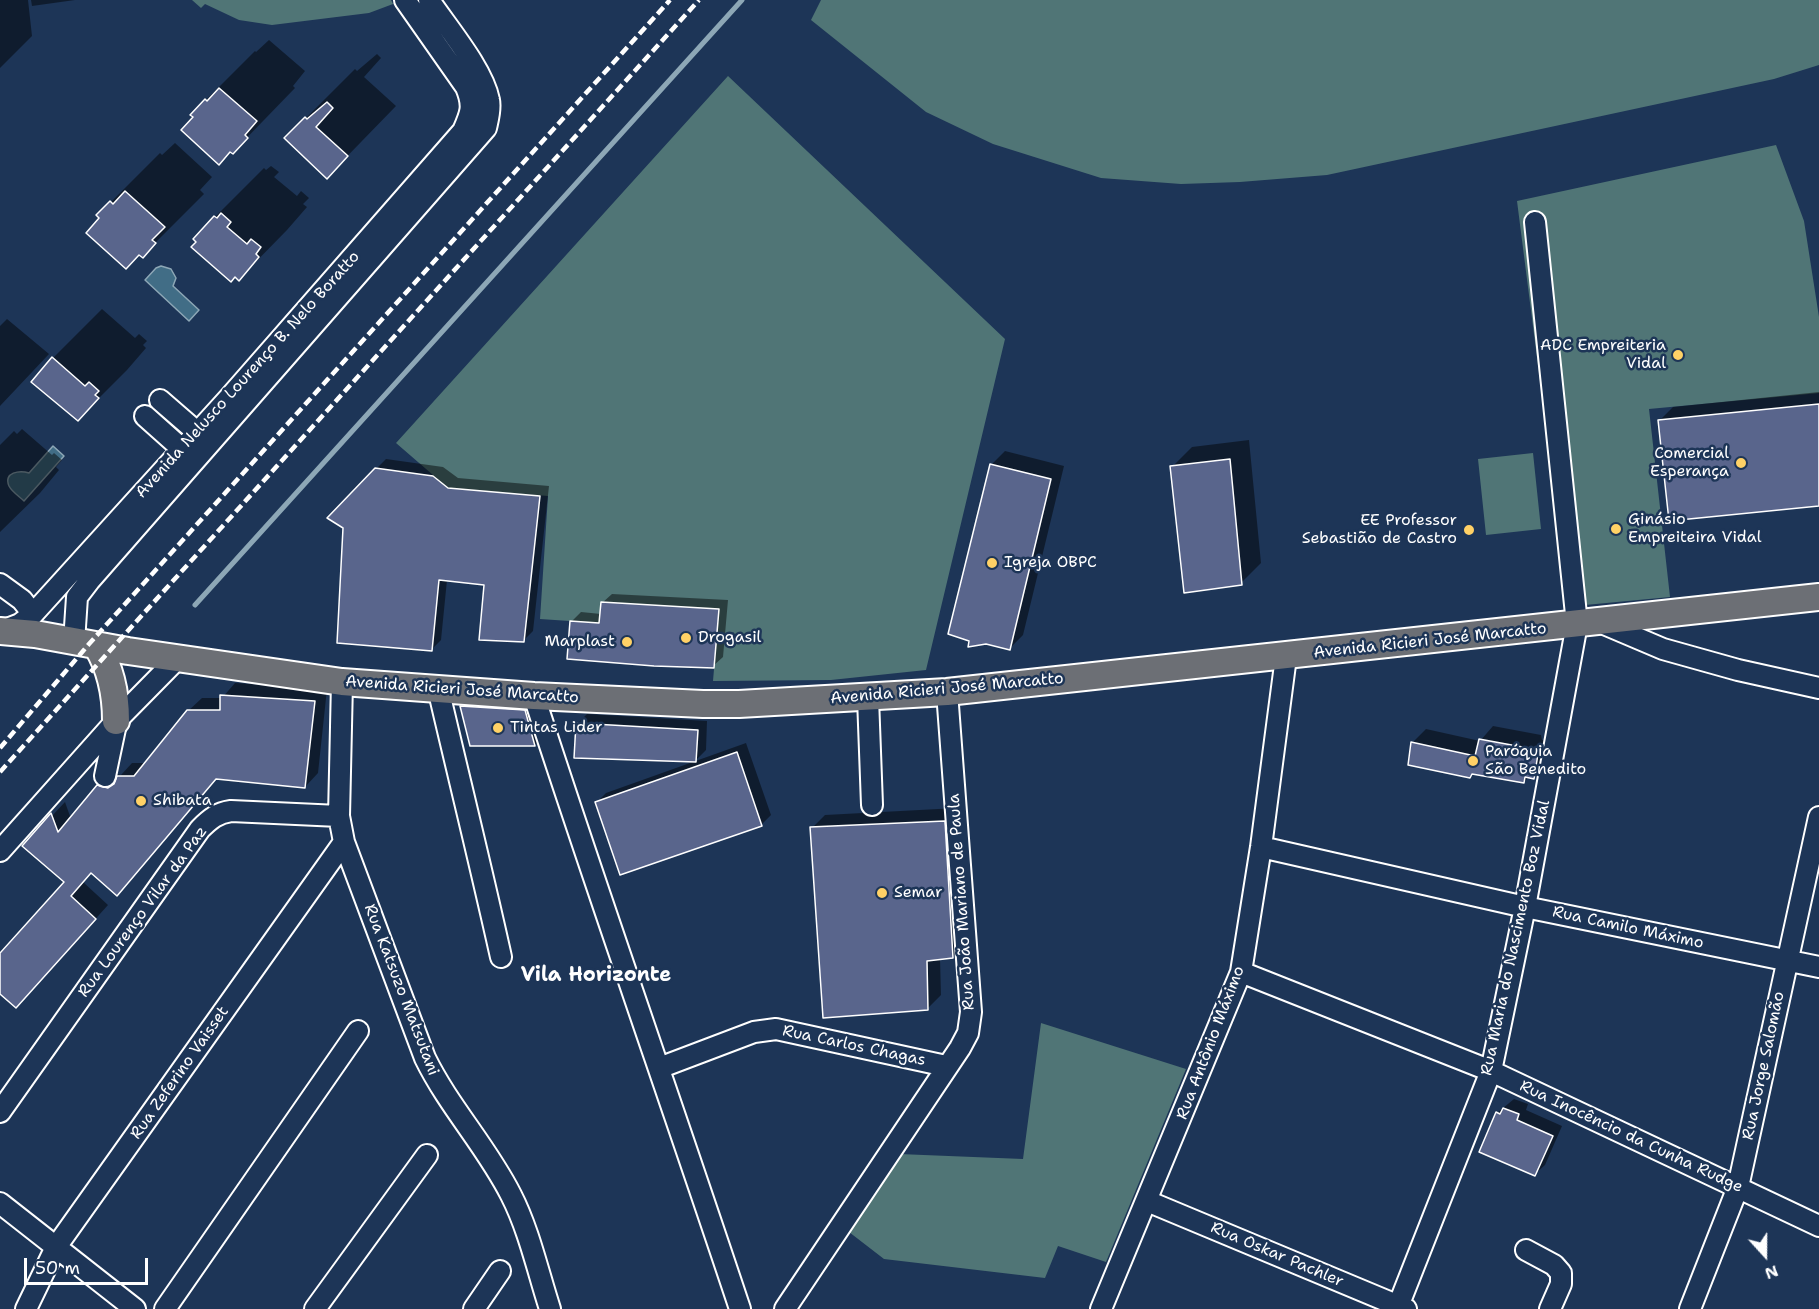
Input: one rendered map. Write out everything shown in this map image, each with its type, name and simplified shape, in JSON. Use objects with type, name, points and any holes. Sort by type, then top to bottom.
[{"type":"main road","name":"Avenida Ricieri José Marcatto","points":[[1,634],[36,634],[86,644],[342,682],[534,696],[703,704],[868,698],[947,692],[1286,657],[1819,597]]},
{"type":"main road","points":[[86,644],[104,657],[115,693],[117,722]]},
{"type":"street","name":"Avenida Nelusco Lourenço B. Nelo Boratto","points":[[86,644],[77,597],[234,403],[463,131],[470,116],[472,100],[458,73],[405,0]]},
{"type":"street","name":"Avenida Nelusco Lourenço B. Nelo Boratto","points":[[1,634],[33,614],[182,449],[234,403],[486,128],[489,101],[477,71],[429,0]]},
{"type":"street","name":"Rua Maria do Nascimento Boz Vidal","points":[[1401,1308],[1491,1071],[1587,623],[1535,222]]},
{"type":"street","points":[[160,400],[198,433]]},
{"type":"street","points":[[145,416],[182,449]]},
{"type":"street","points":[[0,585],[21,600],[33,614]]},
{"type":"street","points":[[1587,623],[1663,649],[1738,670],[1819,688]]},
{"type":"street","name":"Rua Antônio Máximo","points":[[1101,1309],[1241,972],[1262,847],[1286,657]]},
{"type":"street","points":[[0,850],[178,658]]},
{"type":"street","name":"Rua Katsuzo Matsutani","points":[[342,682],[339,816],[344,842],[425,1058],[435,1080],[512,1195],[522,1219],[550,1309]]},
{"type":"street","points":[[438,688],[501,957]]},
{"type":"street","name":"Rua João Mariano de Paula","points":[[784,1309],[968,1033],[971,1012],[947,692]]},
{"type":"street","points":[[534,696],[596,887],[660,1068],[740,1309]]},
{"type":"street","points":[[868,698],[872,804]]},
{"type":"street","points":[[105,776],[117,722]]},
{"type":"street","name":"Rua Lourenço Vilar da Paz","points":[[0,1112],[200,829],[211,819],[219,813],[231,810],[339,816]]},
{"type":"street","name":"Rua Jorge Salomão","points":[[1690,1309],[1738,1187],[1819,817]]},
{"type":"street","name":"Rua Zeferino Vaisset","points":[[26,1309],[56,1247],[344,842]]},
{"type":"street","name":"Rua Camilo Máximo","points":[[1262,847],[1526,907],[1819,967]]},
{"type":"street","name":"Rua Inocêncio da Cunha Rudge","points":[[1241,972],[1491,1071],[1819,1226]]},
{"type":"street","name":"Rua Carlos Chagas","points":[[660,1068],[754,1032],[776,1029],[946,1066]]},
{"type":"street","points":[[165,1309],[358,1031]]},
{"type":"street","points":[[315,1309],[427,1155]]},
{"type":"street","name":"Rua Oskar Pachler","points":[[1147,1201],[1401,1308]]},
{"type":"street","points":[[0,1203],[135,1309]]},
{"type":"street","points":[[1526,1250],[1554,1265],[1561,1273],[1561,1284],[1550,1309]]},
{"type":"street","points":[[474,1309],[500,1271]]},
{"type":"green space","points":[[192,0],[391,0],[393,4],[369,13],[272,25],[239,20],[205,4],[201,8]]},
{"type":"green space","points":[[821,0],[1819,0],[1819,65],[1774,79],[1327,175],[1181,184],[1101,178],[993,144],[926,112],[811,20]]},
{"type":"green space","points":[[728,76],[1005,339],[926,670],[831,680],[713,681],[719,609],[601,603],[599,623],[540,619],[548,496],[448,488],[396,443]]},
{"type":"green space","name":"ADC Empreiteria Vidal","points":[[1776,145],[1804,221],[1819,317],[1819,393],[1649,409],[1670,597],[1564,607],[1547,436],[1517,201]]},
{"type":"green space","points":[[1533,453],[1541,529],[1486,535],[1478,459]]},
{"type":"green space","points":[[1041,1023],[1186,1069],[1106,1262],[1058,1246],[1045,1278],[884,1259],[849,1232],[899,1154],[1023,1159]]},
{"type":"water","points":[[161,266],[171,269],[176,278],[173,286],[199,310],[189,321],[145,280]]},
{"type":"water","points":[[53,446],[64,456],[24,501],[10,488],[8,478],[17,472],[29,473]]},
{"type":"building","points":[[219,88],[257,121],[245,135],[248,138],[233,154],[230,152],[219,165],[181,130],[193,117],[190,115]]},
{"type":"building","points":[[327,102],[333,108],[316,127],[348,156],[327,179],[284,138],[305,117],[307,119]]},
{"type":"building","points":[[125,191],[165,227],[152,240],[156,243],[143,258],[139,255],[126,269],[86,233],[99,218],[96,215],[110,201],[113,204]]},
{"type":"building","points":[[221,213],[231,222],[227,227],[247,244],[251,239],[261,247],[256,254],[259,257],[239,281],[235,277],[231,282],[191,247],[196,242],[193,239],[214,216],[217,218]]},
{"type":"building","points":[[52,357],[85,386],[89,382],[99,391],[95,395],[99,398],[78,421],[31,382]]},
{"type":"building","name":"Comercial Esperança","points":[[1819,404],[1819,506],[1669,521],[1658,420]]},
{"type":"building","points":[[1230,459],[1242,585],[1184,593],[1170,466]]},
{"type":"building","points":[[990,464],[1051,479],[1010,650],[986,644],[968,647],[969,641],[948,634]]},
{"type":"building","points":[[375,468],[433,476],[448,488],[540,496],[524,642],[479,640],[484,585],[439,580],[432,651],[337,643],[343,528],[327,518]]},
{"type":"building","points":[[601,602],[719,609],[714,668],[567,659],[570,621],[599,623]]},
{"type":"building","name":"Shibata","points":[[220,695],[315,701],[305,788],[216,779],[117,896],[91,873],[71,896],[96,919],[16,1008],[0,994],[0,953],[64,882],[22,846],[51,813],[58,832],[97,785],[108,788],[114,784],[117,776],[134,776],[187,710],[220,710]]},
{"type":"building","name":"Tintas Lider","points":[[460,706],[525,710],[535,746],[470,746]]},
{"type":"building","points":[[576,723],[698,730],[696,762],[574,758]]},
{"type":"building","name":"Paróquia São Benedito","points":[[1479,739],[1528,748],[1529,752],[1538,754],[1534,779],[1525,777],[1524,783],[1472,774],[1470,778],[1408,765],[1411,742],[1475,756]]},
{"type":"building","points":[[737,752],[762,826],[620,875],[595,802]]},
{"type":"building","name":"Semar","points":[[945,821],[953,958],[927,961],[928,1010],[823,1018],[810,827]]},
{"type":"building","points":[[1503,1108],[1519,1114],[1517,1120],[1553,1136],[1535,1176],[1479,1152],[1496,1112],[1500,1114]]},
{"type":"waterway","points":[[195,605],[742,0]]},
{"type":"railway","points":[[0,748],[89,644],[670,0]]},
{"type":"railway","points":[[0,772],[699,0]]},
{"type":"place","name":"ADC Empreiteria Vidal","points":[[1678,355]]},
{"type":"place","name":"Comercial Esperança","points":[[1741,463]]},
{"type":"place","name":"Ginásio Empreiteira Vidal","points":[[1616,529]]},
{"type":"place","name":"EE Professor Sebastião de Castro","points":[[1469,530]]},
{"type":"place","name":"Igreja OBPC","points":[[992,563]]},
{"type":"place","name":"Drogasil","points":[[686,638]]},
{"type":"place","name":"Marplast","points":[[627,642]]},
{"type":"place","name":"Tintas Lider","points":[[498,728]]},
{"type":"place","name":"Paróquia São Benedito","points":[[1473,761]]},
{"type":"place","name":"Shibata","points":[[141,801]]},
{"type":"place","name":"Semar","points":[[882,893]]},
{"type":"district","name":"Vila Horizonte","points":[[596,976]]}]
